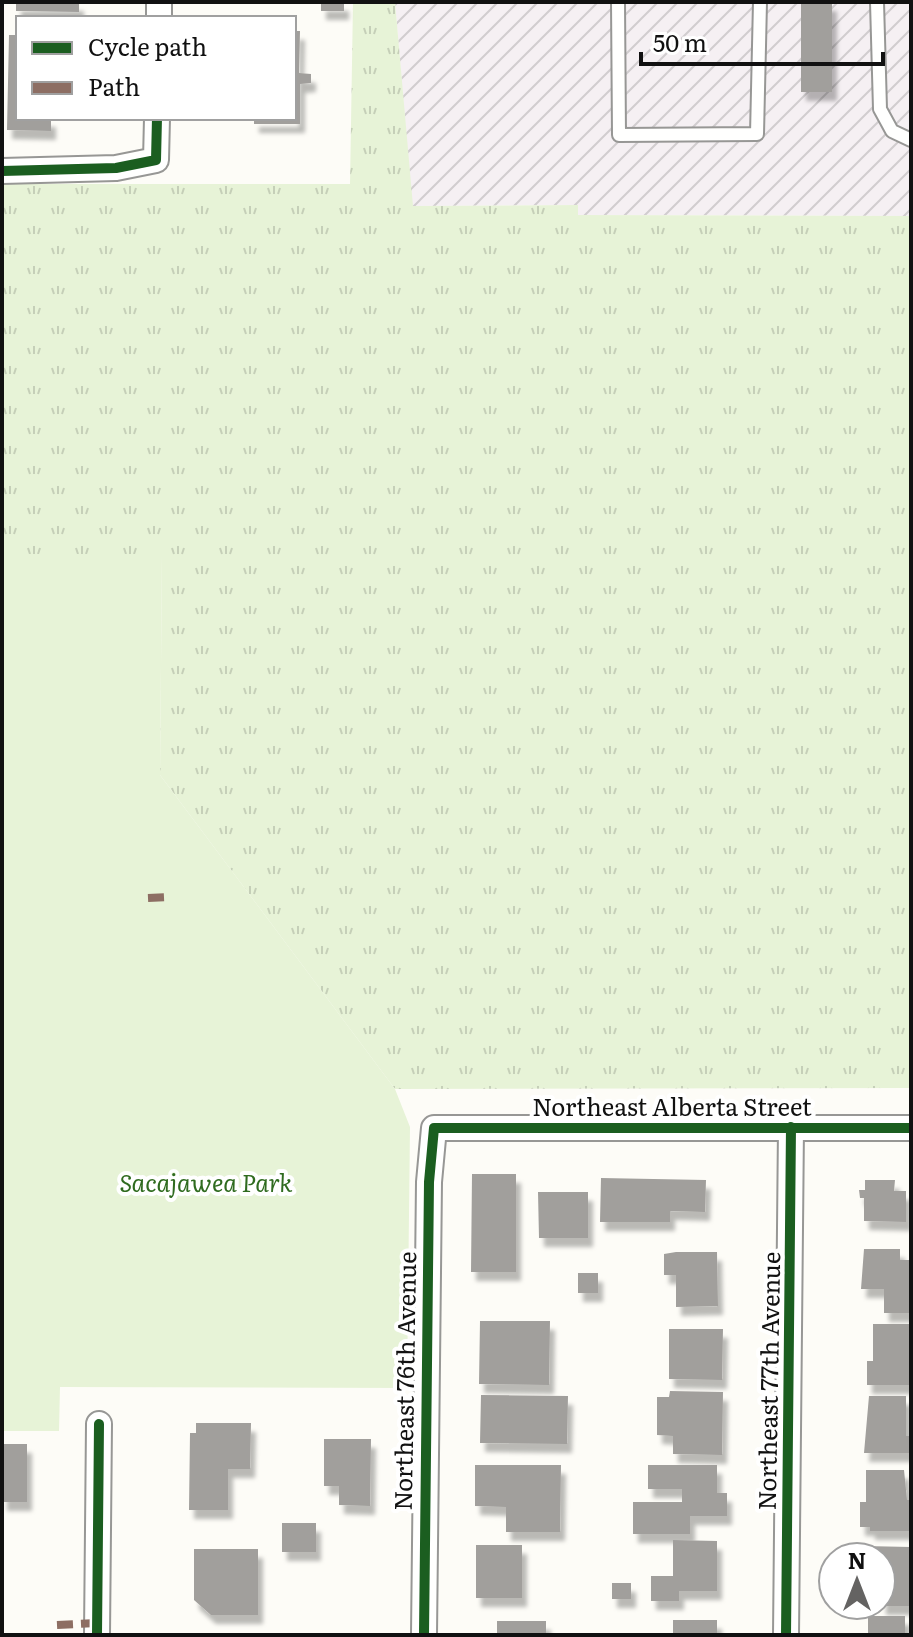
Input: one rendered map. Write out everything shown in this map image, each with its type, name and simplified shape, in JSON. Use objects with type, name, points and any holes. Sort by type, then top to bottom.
[{"type":"street","points":[[2,171],[116,168],[156,160],[157,120]]},
{"type":"street","name":"Northeast 77th Avenue","points":[[786,1635],[791,1127]]},
{"type":"street","name":"Northeast Alberta Street","points":[[434,1128],[911,1128]]},
{"type":"street","name":"Northeast 76th Avenue","points":[[424,1635],[429,1182],[434,1128]]},
{"type":"street","points":[[97,1635],[99,1424]]},
{"type":"lane","points":[[618,2],[619,135],[757,134],[760,2]]},
{"type":"lane","points":[[877,2],[880,109],[892,131],[911,140]]},
{"type":"shaded area","points":[[395,2],[911,2],[911,216],[578,215],[577,205],[412,206]]},
{"type":"green space","points":[[353,2],[395,2],[413,206],[578,205],[578,215],[911,216],[911,1088],[395,1089],[160,775],[162,554],[2,554],[2,184],[350,184]]},
{"type":"green space","name":"Sacajawea Park","points":[[2,554],[162,554],[160,775],[395,1089],[410,1127],[407,1388],[60,1387],[59,1431],[2,1431]]},
{"type":"building","points":[[16,2],[79,2],[79,12],[16,11]]},
{"type":"building","points":[[321,2],[344,2],[344,11],[321,11]]},
{"type":"building","points":[[801,2],[832,2],[832,92],[801,92]]},
{"type":"building","points":[[296,31],[300,31],[299,73],[311,74],[311,83],[300,84],[300,124],[254,124],[254,120],[296,120]]},
{"type":"building","points":[[9,35],[16,35],[16,120],[51,120],[51,131],[7,130]]},
{"type":"building","points":[[472,1174],[516,1174],[516,1272],[471,1272]]},
{"type":"building","points":[[601,1178],[706,1180],[705,1212],[670,1211],[670,1222],[600,1222]]},
{"type":"building","points":[[865,1180],[895,1180],[894,1191],[906,1191],[906,1222],[864,1221],[864,1198],[860,1198],[859,1190],[865,1190]]},
{"type":"building","points":[[538,1192],[588,1192],[588,1238],[539,1238]]},
{"type":"building","points":[[864,1249],[900,1249],[900,1260],[911,1260],[911,1313],[884,1313],[884,1289],[861,1289]]},
{"type":"building","points":[[717,1252],[718,1306],[676,1307],[676,1275],[664,1275],[664,1254]]},
{"type":"building","points":[[578,1273],[598,1273],[598,1293],[578,1293]]},
{"type":"building","points":[[480,1321],[550,1321],[549,1385],[479,1384]]},
{"type":"building","points":[[873,1324],[911,1324],[911,1385],[867,1385],[867,1361],[873,1361]]},
{"type":"building","points":[[669,1329],[723,1329],[722,1380],[669,1379]]},
{"type":"building","points":[[670,1391],[723,1392],[722,1455],[673,1454],[673,1436],[657,1435],[657,1397],[669,1397]]},
{"type":"building","points":[[481,1395],[568,1396],[567,1444],[480,1443]]},
{"type":"building","points":[[869,1396],[906,1396],[906,1436],[911,1436],[911,1453],[864,1453]]},
{"type":"building","points":[[196,1423],[251,1423],[250,1469],[228,1469],[228,1510],[189,1510],[190,1433],[196,1433]]},
{"type":"building","points":[[324,1439],[371,1439],[370,1506],[339,1505],[339,1486],[324,1486]]},
{"type":"building","points":[[2,1444],[27,1444],[27,1502],[2,1502]]},
{"type":"building","points":[[475,1465],[561,1465],[560,1532],[506,1532],[506,1507],[475,1506]]},
{"type":"building","points":[[648,1465],[717,1465],[717,1493],[727,1493],[727,1516],[690,1516],[690,1534],[633,1534],[633,1502],[682,1502],[682,1489],[648,1489]]},
{"type":"building","points":[[866,1470],[904,1470],[907,1500],[911,1500],[911,1531],[870,1531],[870,1527],[860,1527],[860,1502],[866,1502]]},
{"type":"building","points":[[282,1523],[316,1523],[316,1552],[282,1552]]},
{"type":"building","points":[[673,1540],[717,1541],[717,1591],[679,1591],[679,1601],[651,1601],[651,1576],[673,1576]]},
{"type":"building","points":[[476,1545],[522,1545],[522,1598],[476,1598]]},
{"type":"building","points":[[897,1547],[911,1547],[909,1606],[897,1606]]},
{"type":"building","points":[[194,1549],[258,1549],[258,1615],[211,1615],[194,1600]]},
{"type":"building","points":[[612,1583],[631,1583],[631,1599],[612,1599]]},
{"type":"building","points":[[897,1616],[905,1616],[905,1635],[868,1635],[868,1621],[897,1621]]},
{"type":"building","points":[[673,1620],[717,1620],[717,1635],[673,1635]]},
{"type":"building","points":[[497,1621],[546,1621],[546,1635],[497,1635]]},
{"type":"marked path","points":[[148,898],[169,897]]},
{"type":"marked path","points":[[57,1625],[97,1623]]},
{"type":"cycle path","points":[[2,171],[116,168],[156,160],[157,120]]},
{"type":"cycle path","points":[[786,1635],[791,1127]]},
{"type":"cycle path","points":[[424,1635],[429,1182],[434,1128],[911,1128]]},
{"type":"cycle path","points":[[97,1635],[99,1424]]}]
